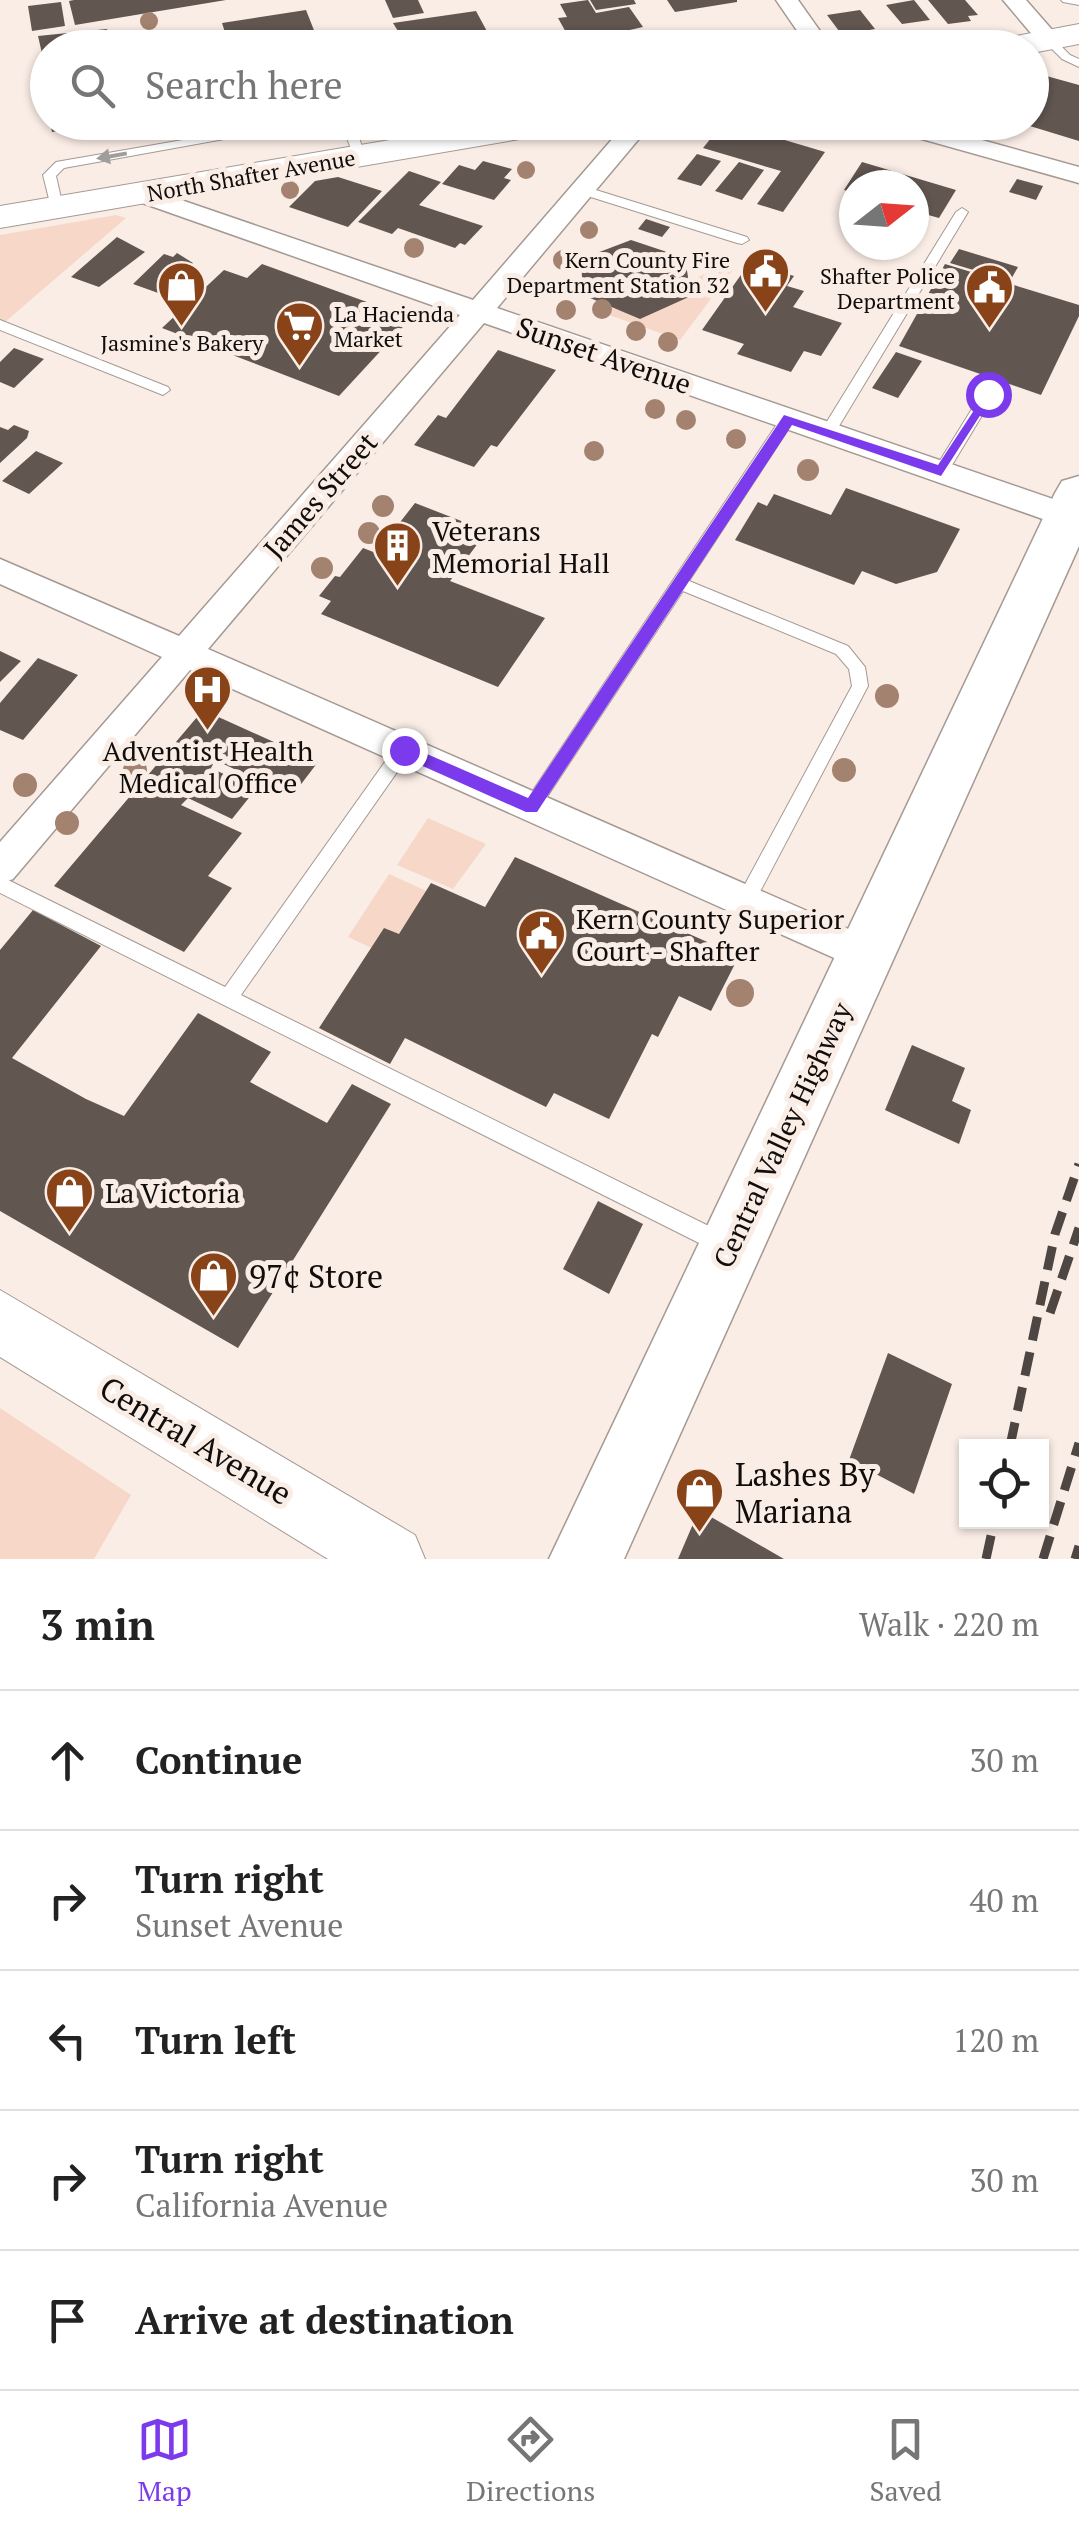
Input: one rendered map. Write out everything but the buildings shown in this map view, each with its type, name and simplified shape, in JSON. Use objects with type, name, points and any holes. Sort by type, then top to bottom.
[{"type":"main road","name":"North Shafter Avenue","points":[[0,217],[455,140]]},
{"type":"main road","name":"Central Valley Highway","points":[[586,1559],[1074,504]]},
{"type":"main road","name":"Central Avenue","points":[[0,1321],[392,1559]]},
{"type":"street","points":[[786,0],[808,30]]},
{"type":"street","points":[[1014,0],[1064,37]]},
{"type":"street","name":"James Street","points":[[0,868],[626,140]]},
{"type":"street","points":[[953,140],[1079,175]]},
{"type":"street","name":"Sunset Avenue","points":[[140,194],[941,472],[1074,504]]},
{"type":"street","points":[[0,571],[865,954]]},
{"type":"lane","points":[[1067,0],[1079,2]]},
{"type":"lane","points":[[1064,37],[1066,57],[1079,63]]},
{"type":"lane","points":[[57,208],[48,175],[60,165],[207,140]]},
{"type":"lane","points":[[354,140],[360,156]]},
{"type":"lane","points":[[583,190],[742,240]]},
{"type":"lane","points":[[828,432],[962,212]]},
{"type":"lane","points":[[0,325],[163,390]]},
{"type":"lane","points":[[941,472],[988,394]]},
{"type":"lane","points":[[532,807],[788,419]]},
{"type":"lane","points":[[679,583],[842,650],[858,674],[860,686],[745,901]]},
{"type":"lane","points":[[228,998],[404,750]]},
{"type":"lane","points":[[0,884],[730,1247]]},
{"type":"shaded area","points":[[116,215],[126,218],[5,322],[0,320],[0,235]]},
{"type":"shaded area","points":[[720,267],[732,271],[680,340],[595,310],[600,304],[639,317],[688,293],[700,292],[698,277]]},
{"type":"shaded area","points":[[428,818],[486,844],[453,889],[397,865]]},
{"type":"shaded area","points":[[389,874],[435,895],[402,948],[378,951],[348,937]]},
{"type":"shaded area","points":[[0,1408],[131,1495],[94,1559],[0,1559]]},
{"type":"railway","points":[[1011,1439],[1055,1234],[1079,1164]]},
{"type":"railway","points":[[1050,1313],[1079,1228]]},
{"type":"railway","points":[[1043,1559],[1079,1443]]},
{"type":"railway","points":[[986,1559],[992,1529]]},
{"type":"railway","points":[[1075,1559],[1079,1546]]},
{"type":"place","name":"Kern County Fire Department Station 32","points":[[765,314]]},
{"type":"place","name":"Jasmine's Bakery","points":[[182,328]]},
{"type":"place","name":"Shafter Police Department","points":[[990,330]]},
{"type":"place","name":"La Hacienda Market","points":[[299,368]]},
{"type":"place","name":"Veterans Memorial Hall","points":[[397,588]]},
{"type":"place","name":"Adventist Health Medical Office","points":[[208,732]]},
{"type":"place","name":"Kern County Superior Court - Shafter","points":[[541,976]]},
{"type":"place","name":"La Victoria","points":[[70,1234]]},
{"type":"place","name":"97¢ Store","points":[[214,1318]]},
{"type":"place","name":"Lashes By Mariana","points":[[700,1534]]},
{"type":"route","points":[[404,750],[532,807],[788,419],[941,472],[988,394]]}]
